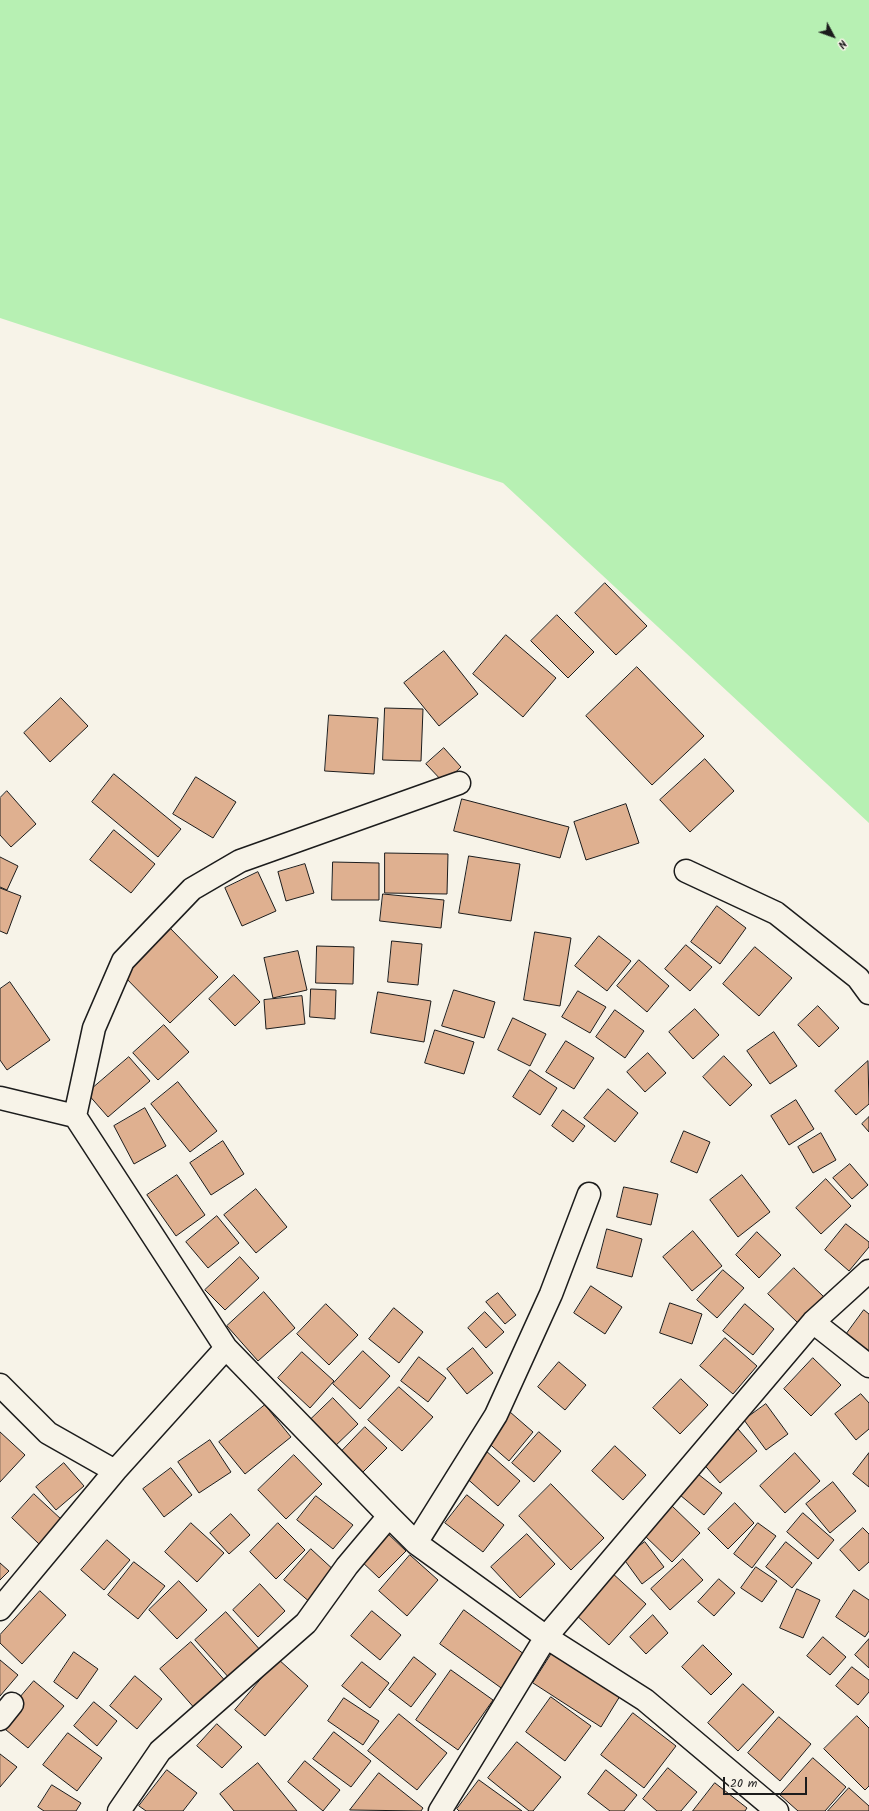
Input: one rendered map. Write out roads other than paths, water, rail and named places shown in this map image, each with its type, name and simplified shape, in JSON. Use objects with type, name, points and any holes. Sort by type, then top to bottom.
[{"type":"street","points":[[75,1116],[94,1028],[123,961],[192,889],[240,861],[459,783]]},
{"type":"street","points":[[686,871],[776,913],[858,978],[869,993]]},
{"type":"street","points":[[0,1098],[75,1116],[226,1348],[416,1543],[546,1637],[645,1700],[777,1811]]},
{"type":"street","points":[[416,1543],[496,1415],[551,1294],[590,1194]]},
{"type":"street","points":[[440,1811],[546,1637],[813,1322],[869,1271]]},
{"type":"street","points":[[813,1322],[869,1366]]},
{"type":"street","points":[[0,1609],[115,1471],[226,1348]]},
{"type":"street","points":[[0,1385],[48,1433],[115,1471]]},
{"type":"street","points":[[119,1811],[160,1751],[306,1623],[347,1566],[389,1516]]}]
